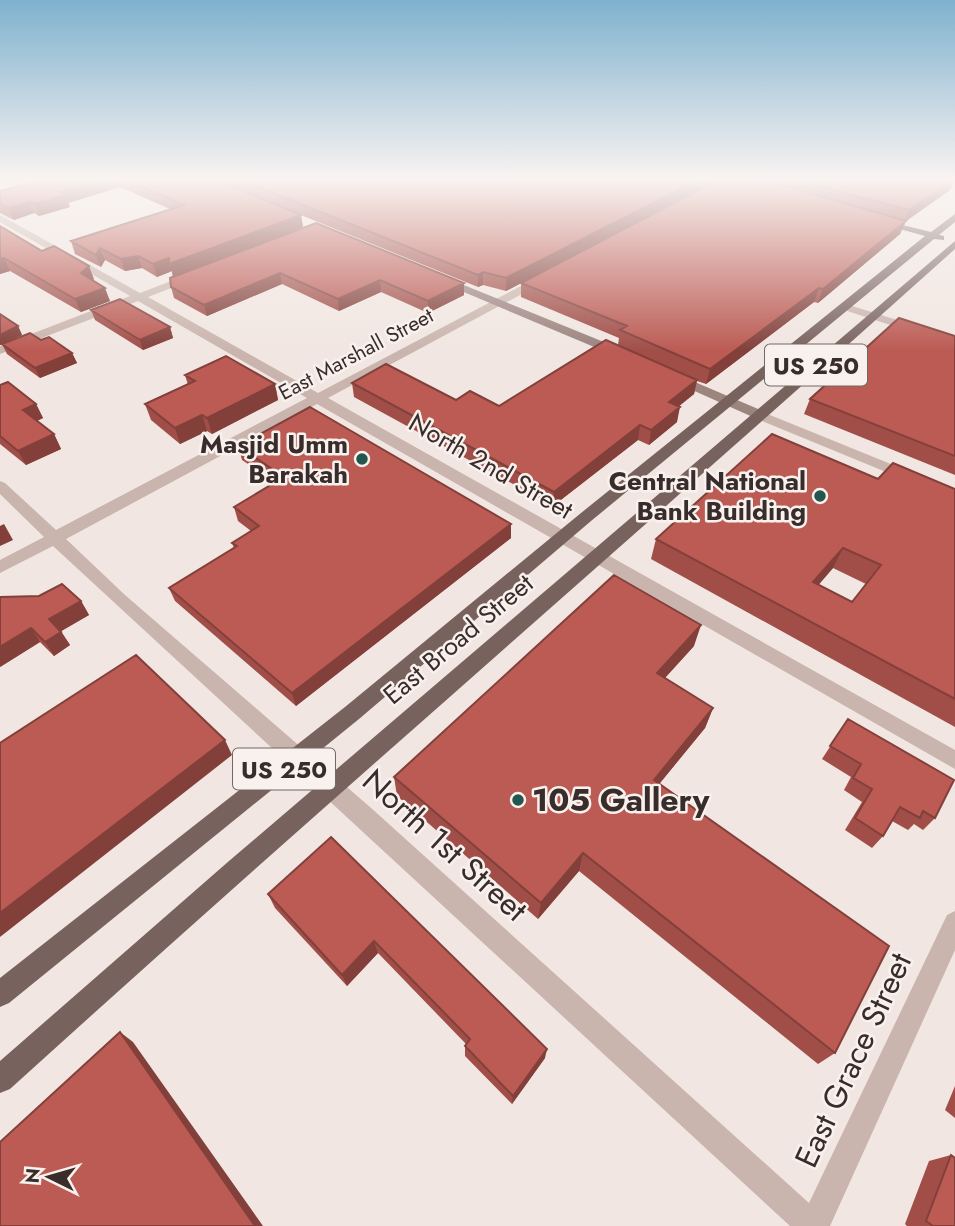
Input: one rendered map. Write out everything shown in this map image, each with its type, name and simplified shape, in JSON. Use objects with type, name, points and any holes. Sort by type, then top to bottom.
[{"type":"main road","name":"East Broad Street","points":[[0,994],[299,757],[931,236]]},
{"type":"main road","points":[[935,236],[955,243]]},
{"type":"main road","name":"East Broad Street","points":[[0,1079],[331,786],[598,558],[955,243]]},
{"type":"main road","points":[[429,274],[630,358]]},
{"type":"main road","points":[[666,373],[760,415]]},
{"type":"street","name":"North 2nd Street","points":[[32,236],[955,760]]},
{"type":"street","points":[[0,350],[203,272]]},
{"type":"street","name":"East Marshall Street","points":[[0,567],[549,276]]},
{"type":"street","points":[[845,307],[955,342]]},
{"type":"street","points":[[760,415],[918,480]]},
{"type":"street","name":"North 1st Street","points":[[0,486],[53,538],[299,757],[813,1226]]},
{"type":"street","name":"East Grace Street","points":[[813,1226],[955,923]]},
{"type":"building","points":[[0,236],[17,236],[42,251],[54,246],[89,266],[81,273],[105,288],[75,299],[4,258],[0,259]]},
{"type":"building","points":[[86,236],[244,236],[169,264],[169,258],[153,264],[138,256],[121,259],[100,248],[96,255],[71,241]]},
{"type":"building","points":[[281,236],[349,236],[464,283],[428,301],[380,280],[338,299],[280,273],[204,305],[171,287],[170,278]]},
{"type":"building","points":[[381,236],[588,236],[506,278],[483,272],[478,275]]},
{"type":"building","points":[[611,236],[887,236],[823,289],[819,288],[710,369],[620,330],[627,326],[521,283]]},
{"type":"building","points":[[120,299],[170,327],[140,340],[91,310]]},
{"type":"building","points":[[0,314],[18,326],[0,335]]},
{"type":"building","points":[[899,318],[955,336],[955,456],[810,399]]},
{"type":"building","points":[[30,333],[41,340],[49,337],[72,353],[35,368],[2,344]]},
{"type":"building","points":[[606,340],[697,380],[669,402],[680,407],[651,430],[640,425],[554,492],[352,383],[386,364],[456,400],[470,391],[499,406]]},
{"type":"building","points":[[226,356],[275,384],[207,418],[202,415],[175,428],[145,404],[195,381],[185,375]]},
{"type":"building","points":[[8,382],[36,404],[23,410],[54,434],[18,451],[0,436],[0,385]]},
{"type":"building","points":[[310,407],[511,524],[292,693],[169,588],[237,546],[232,543],[259,526],[234,507],[284,477],[238,446]]},
{"type":"building","points":[[772,434],[878,479],[893,463],[955,489],[955,699],[656,539]],"holes":[[[843,548],[881,565],[852,602],[813,582]]]},
{"type":"building","points":[[614,575],[701,625],[657,673],[713,708],[654,780],[889,946],[835,1053],[583,853],[541,903],[394,777]]},
{"type":"building","points":[[62,584],[81,601],[49,619],[61,632],[45,642],[31,628],[0,647],[0,597],[39,596]]},
{"type":"building","points":[[136,655],[225,740],[0,913],[0,743]]},
{"type":"building","points":[[848,719],[954,780],[935,818],[923,811],[920,818],[900,807],[883,836],[855,818],[872,789],[853,778],[861,764],[830,746]]},
{"type":"building","points":[[331,837],[547,1049],[513,1096],[465,1046],[470,1039],[374,941],[342,975],[268,894]]},
{"type":"building","points":[[120,1032],[255,1226],[0,1226],[0,1142]]},
{"type":"building","points":[[951,1155],[955,1158],[955,1226],[933,1226],[926,1221]]},
{"type":"place","name":"Masjid Umm Barakah","points":[[362,459]]},
{"type":"place","name":"Central National Bank Building","points":[[820,496]]},
{"type":"place","name":"105 Gallery","points":[[518,800]]}]
